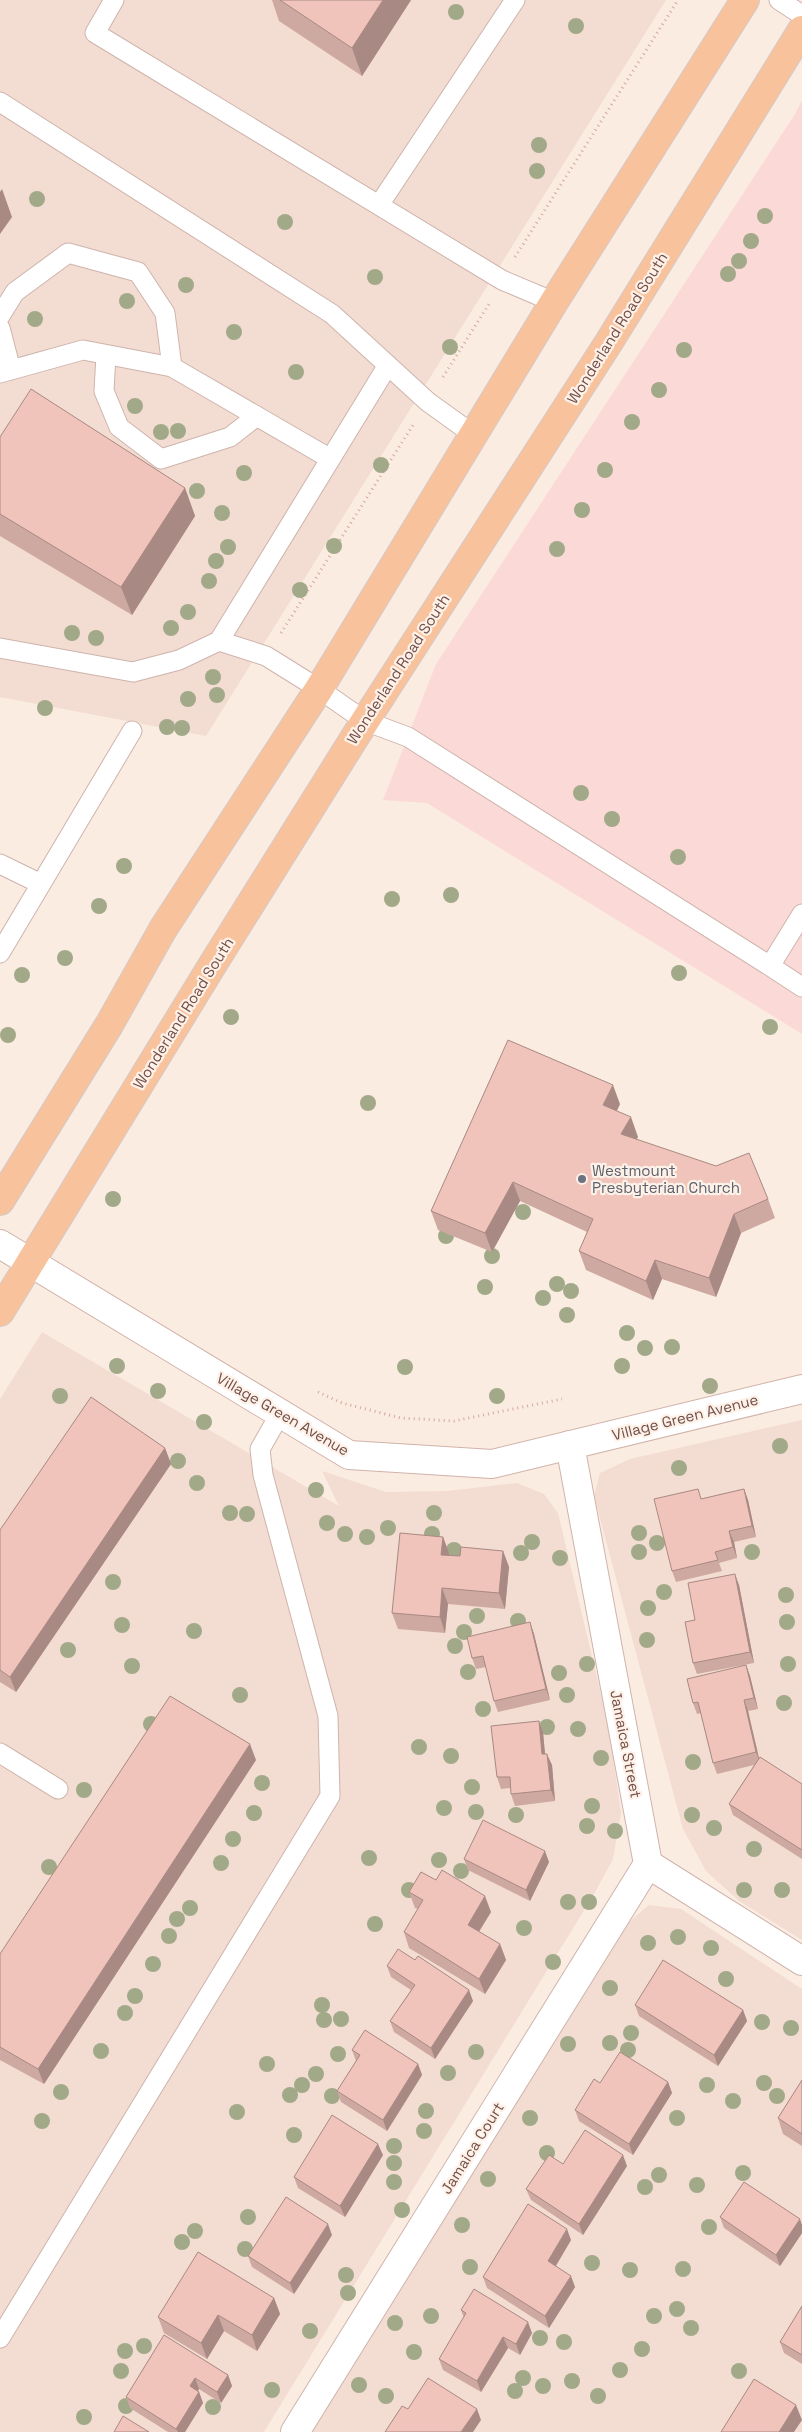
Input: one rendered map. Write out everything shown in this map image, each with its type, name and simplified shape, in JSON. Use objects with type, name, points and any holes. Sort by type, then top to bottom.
[{"type":"main road","points":[[0,1201],[109,1025],[163,928],[319,688],[554,302],[745,0]]},
{"type":"main road","name":"Wonderland Road South","points":[[0,1312],[213,964],[365,721],[609,342],[802,30]]},
{"type":"street","name":"Village Green Avenue","points":[[0,1244],[349,1455],[492,1464],[802,1389]]},
{"type":"street","name":"Jamaica Street","points":[[570,1445],[648,1864]]},
{"type":"street","points":[[648,1864],[802,1961]]},
{"type":"street","name":"Jamaica Court","points":[[294,2432],[648,1864]]},
{"type":"lane","points":[[114,0],[95,33],[502,280],[554,302]]},
{"type":"lane","points":[[379,205],[515,0]]},
{"type":"lane","points":[[779,0],[802,15]]},
{"type":"lane","points":[[0,102],[332,314],[428,402],[474,435]]},
{"type":"lane","points":[[0,316],[15,292],[68,253],[138,272],[165,314],[172,366]]},
{"type":"lane","points":[[0,328],[5,372],[83,350],[172,366],[329,458]]},
{"type":"lane","points":[[106,355],[104,391],[119,427],[161,460],[230,437],[257,416]]},
{"type":"lane","points":[[0,648],[134,672],[179,660],[219,642],[329,458],[388,365]]},
{"type":"lane","points":[[219,642],[266,656],[319,688],[365,721],[408,737],[802,987]]},
{"type":"lane","points":[[0,953],[132,731]]},
{"type":"lane","points":[[0,864],[41,884]]},
{"type":"lane","points":[[770,966],[802,914]]},
{"type":"lane","points":[[0,2338],[330,1796],[328,1716],[263,1475],[260,1449],[280,1414]]},
{"type":"lane","points":[[0,1753],[58,1789]]},
{"type":"path","points":[[266,656],[428,402],[502,280],[678,0]]},
{"type":"path","points":[[318,1392],[342,1402],[401,1418],[454,1421],[562,1399]]},
{"type":"shaded area","points":[[0,0],[666,0],[206,736],[0,697]]},
{"type":"shaded area","points":[[802,100],[802,1034],[427,803],[383,800],[436,664],[795,114]]},
{"type":"shaded area","points":[[42,1332],[339,1506],[322,1471],[386,1492],[447,1491],[517,1483],[544,1494],[558,1513],[609,1728],[621,1813],[613,1859],[594,1894],[264,2432],[0,2432],[0,1399]]},
{"type":"shaded area","points":[[802,1420],[802,1940],[739,1901],[706,1871],[683,1829],[594,1496],[600,1473],[630,1459]]},
{"type":"shaded area","points":[[649,1905],[681,1909],[802,1989],[802,2432],[309,2432],[622,1928]]},
{"type":"building","points":[[280,0],[383,0],[352,48]]},
{"type":"building","points":[[31,389],[185,488],[121,587],[0,514],[0,437]]},
{"type":"building","name":"Westmount Presbyterian Church","points":[[508,1040],[613,1085],[603,1105],[631,1117],[621,1134],[716,1166],[749,1153],[768,1199],[734,1214],[709,1278],[655,1260],[646,1281],[579,1251],[593,1219],[513,1182],[485,1233],[431,1211]]},
{"type":"building","points":[[91,1397],[165,1448],[10,1677],[0,1670],[0,1530]]},
{"type":"building","points":[[698,1489],[701,1499],[744,1489],[752,1526],[729,1531],[733,1547],[715,1552],[718,1560],[672,1571],[654,1499]]},
{"type":"building","points":[[400,1533],[443,1537],[441,1555],[460,1556],[461,1547],[503,1551],[499,1593],[442,1588],[440,1617],[392,1613]]},
{"type":"building","points":[[735,1574],[750,1652],[693,1663],[685,1622],[695,1620],[688,1583]]},
{"type":"building","points":[[530,1622],[546,1689],[494,1701],[483,1656],[472,1658],[467,1637]]},
{"type":"building","points":[[746,1665],[754,1698],[744,1700],[756,1752],[713,1763],[698,1702],[693,1703],[687,1679]]},
{"type":"building","points":[[170,1696],[250,1744],[38,2069],[0,2047],[0,1954]]},
{"type":"building","points":[[539,1721],[542,1754],[547,1754],[551,1790],[511,1794],[510,1777],[497,1777],[491,1726]]},
{"type":"building","points":[[760,1757],[802,1784],[802,1850],[729,1804]]},
{"type":"building","points":[[483,1820],[545,1851],[526,1890],[464,1859]]},
{"type":"building","points":[[442,1870],[485,1896],[468,1925],[500,1944],[479,1979],[404,1932],[423,1900],[409,1892],[421,1872],[436,1880]]},
{"type":"building","points":[[398,1949],[415,1960],[418,1956],[469,1990],[431,2048],[390,2021],[415,1985],[387,1966]]},
{"type":"building","points":[[663,1960],[743,2010],[714,2055],[635,2005]]},
{"type":"building","points":[[365,2030],[418,2064],[383,2120],[337,2091],[360,2055],[352,2050]]},
{"type":"building","points":[[620,2052],[668,2082],[629,2144],[575,2110],[594,2079],[600,2083]]},
{"type":"building","points":[[802,2080],[802,2134],[778,2118]]},
{"type":"building","points":[[332,2115],[378,2144],[340,2206],[294,2177]]},
{"type":"building","points":[[585,2130],[623,2155],[579,2224],[526,2189],[549,2155],[563,2164]]},
{"type":"building","points":[[744,2182],[800,2219],[776,2255],[720,2217]]},
{"type":"building","points":[[286,2197],[328,2224],[290,2283],[248,2256]]},
{"type":"building","points":[[528,2204],[567,2229],[548,2261],[571,2276],[545,2316],[483,2277]]},
{"type":"building","points":[[198,2252],[274,2298],[252,2335],[218,2315],[201,2343],[158,2317]]},
{"type":"building","points":[[474,2289],[528,2322],[516,2344],[503,2337],[477,2381],[439,2359],[466,2313],[461,2310]]},
{"type":"building","points":[[802,2306],[802,2355],[780,2342]]},
{"type":"building","points":[[164,2335],[228,2375],[217,2392],[195,2378],[190,2386],[199,2392],[176,2429],[126,2397]]},
{"type":"building","points":[[428,2378],[477,2409],[461,2432],[385,2432],[402,2406],[408,2409]]},
{"type":"building","points":[[754,2379],[796,2405],[779,2432],[721,2432]]},
{"type":"building","points":[[123,2416],[149,2432],[114,2432]]},
{"type":"place","name":"Westmount Presbyterian Church","points":[[582,1179]]}]
